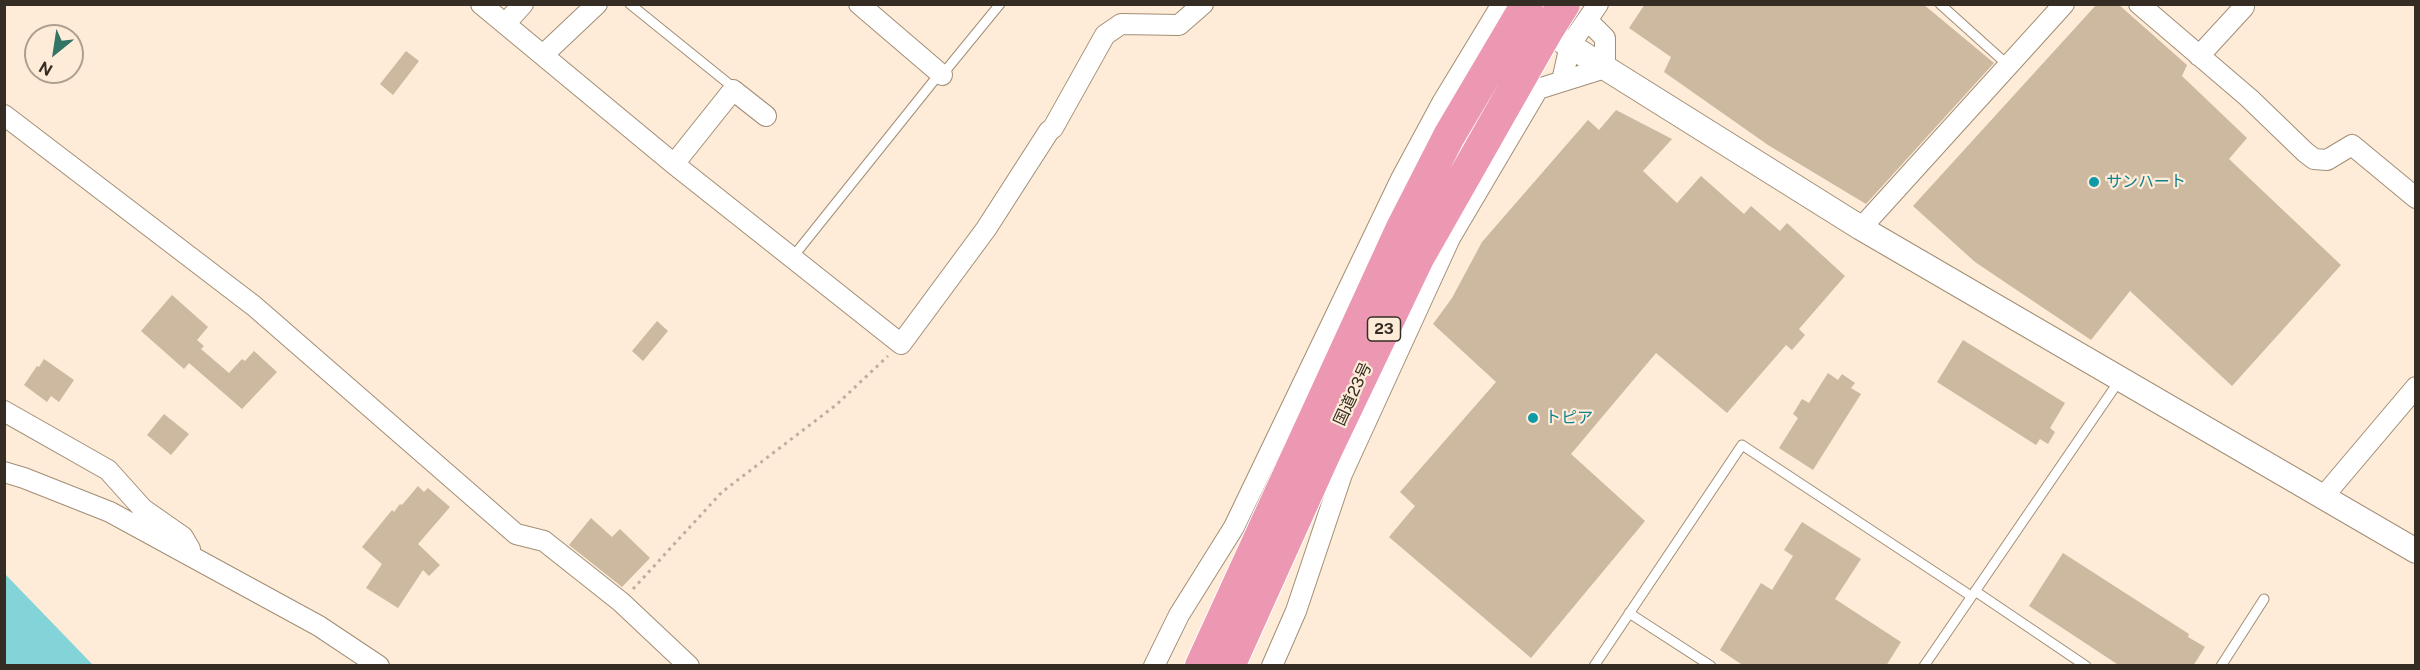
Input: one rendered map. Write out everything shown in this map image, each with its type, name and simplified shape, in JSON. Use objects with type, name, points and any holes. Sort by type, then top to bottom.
[{"type":"highway","name":"国道23号","points":[[1201,666],[1402,228],[1516,8]]},
{"type":"highway","name":"国道23号","points":[[1229,666],[1325,453],[1418,258],[1558,38],[1583,10]]},
{"type":"street","points":[[481,4],[674,165],[901,344],[987,229],[1053,128],[1105,35],[1121,24],[1179,25],[1203,4]]},
{"type":"street","points":[[505,24],[523,4]]},
{"type":"street","points":[[543,55],[597,4]]},
{"type":"street","points":[[859,4],[941,74]]},
{"type":"street","points":[[1861,228],[2064,4]]},
{"type":"street","points":[[2139,4],[2249,98],[2314,159],[2327,160],[2352,145],[2415,198]]},
{"type":"street","points":[[2199,56],[2244,7],[2242,4]]},
{"type":"street","points":[[1154,666],[1179,615],[1234,527],[1401,179],[1442,103],[1516,8],[1605,68],[1861,228],[2415,551]]},
{"type":"street","points":[[1583,10],[1605,39],[1605,68]]},
{"type":"street","points":[[1558,38],[1563,81]]},
{"type":"street","points":[[1272,666],[1296,611],[1342,474],[1450,238],[1538,89],[1605,68]]},
{"type":"street","points":[[674,165],[733,90],[766,116]]},
{"type":"street","points":[[4,115],[254,306],[516,534],[544,541],[621,602],[689,666]]},
{"type":"street","points":[[2323,497],[2415,387]]},
{"type":"street","points":[[4,411],[108,470],[143,509],[183,537],[196,558]]},
{"type":"street","points":[[4,472],[43,484],[110,512],[319,626],[379,666]]},
{"type":"lane","points":[[630,4],[733,90]]},
{"type":"lane","points":[[792,258],[1000,4]]},
{"type":"lane","points":[[1940,4],[2009,66]]},
{"type":"lane","points":[[1924,666],[2121,379]]},
{"type":"lane","points":[[1594,666],[1742,445],[2086,666]]},
{"type":"lane","points":[[2221,666],[2264,599]]},
{"type":"lane","points":[[1629,613],[1711,666]]},
{"type":"path","points":[[621,602],[722,492],[836,405],[901,344]]},
{"type":"water","points":[[5,574],[93,665],[5,665]]},
{"type":"building","points":[[1645,4],[1923,4],[1994,63],[1866,204],[1768,145],[1664,72],[1671,57],[1629,28]]},
{"type":"building","name":"サンハート","points":[[2097,4],[2118,4],[2187,65],[2182,76],[2247,138],[2229,159],[2341,265],[2232,386],[2130,291],[2091,340],[1975,262],[1913,206]]},
{"type":"building","points":[[406,51],[419,61],[393,95],[380,84]]},
{"type":"building","name":"トピア","points":[[1616,110],[1672,139],[1643,171],[1677,203],[1701,176],[1744,214],[1751,206],[1780,231],[1787,223],[1845,276],[1799,329],[1805,335],[1792,350],[1786,345],[1727,413],[1656,353],[1571,454],[1645,521],[1531,658],[1389,537],[1415,506],[1400,492],[1496,382],[1433,324],[1452,298],[1482,242],[1588,120],[1599,130]]},
{"type":"building","points":[[172,295],[208,327],[197,340],[204,346],[201,349],[229,373],[242,359],[245,361],[254,351],[277,372],[242,409],[189,363],[184,369],[141,331]]},
{"type":"building","points":[[657,321],[668,331],[643,361],[632,351]]},
{"type":"building","points":[[1963,340],[2065,403],[2050,428],[2055,432],[2048,444],[2040,439],[2036,445],[1937,382]]},
{"type":"building","points":[[44,359],[74,380],[59,402],[51,396],[47,402],[24,385]]},
{"type":"building","points":[[1828,373],[1838,380],[1842,374],[1855,383],[1851,388],[1861,394],[1813,470],[1779,448],[1798,418],[1793,414],[1802,399],[1809,403]]},
{"type":"building","points":[[164,414],[189,434],[171,455],[147,435]]},
{"type":"building","points":[[418,486],[424,492],[428,488],[450,507],[418,544],[440,565],[429,576],[423,570],[398,608],[366,588],[382,564],[362,547],[392,510],[394,512],[400,504],[402,505]]},
{"type":"building","points":[[591,518],[612,537],[620,529],[650,558],[622,587],[569,545]]},
{"type":"building","points":[[1802,522],[1861,559],[1835,599],[1901,642],[1886,666],[1744,666],[1720,650],[1761,583],[1772,590],[1793,556],[1784,550]]},
{"type":"building","points":[[2063,553],[2189,634],[2188,637],[2205,647],[2193,666],[2120,666],[2029,606]]},
{"type":"place","name":"サンハート","points":[[2094,182]]},
{"type":"place","name":"トピア","points":[[1533,418]]}]
